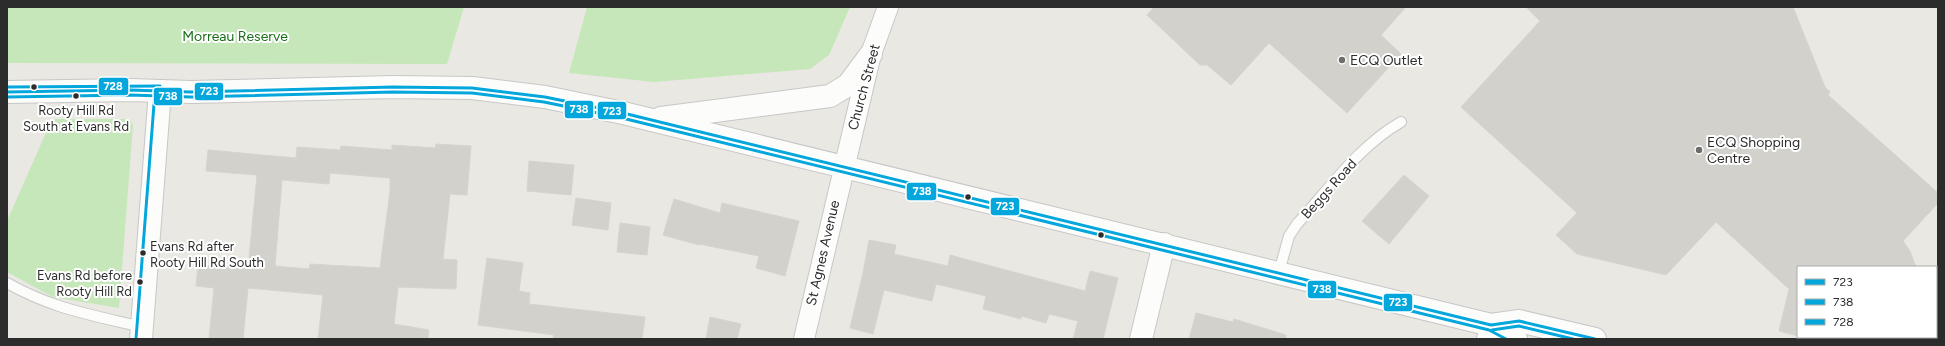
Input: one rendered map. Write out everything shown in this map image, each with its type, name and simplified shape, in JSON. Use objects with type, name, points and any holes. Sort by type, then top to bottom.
[{"type":"main road","points":[[648,119],[830,96],[848,85],[871,54]]},
{"type":"main road","points":[[7,92],[393,87],[472,88],[545,97],[648,119],[844,168],[1278,272],[1516,339]]},
{"type":"main road","points":[[141,333],[160,91]]},
{"type":"main road","points":[[1141,339],[1164,244]]},
{"type":"main road","points":[[1489,332],[1519,322],[1595,339]]},
{"type":"street","name":"Church Street","points":[[844,168],[871,54],[888,7]]},
{"type":"street","name":"St Agnes Avenue","points":[[804,339],[844,168]]},
{"type":"lane","name":"Beggs Road","points":[[1278,272],[1289,236],[1297,224],[1367,145],[1381,133],[1401,122]]},
{"type":"lane","points":[[7,283],[33,297],[65,309],[141,333]]},
{"type":"green space","name":"Morreau Reserve","points":[[7,7],[464,7],[447,64],[7,63]]},
{"type":"green space","points":[[587,7],[850,7],[829,55],[810,69],[654,82],[569,73]]},
{"type":"green space","points":[[52,119],[130,119],[133,125],[119,308],[53,297],[7,272],[7,221]]},
{"type":"building","name":"ECQ Outlet","points":[[1154,7],[1406,7],[1381,35],[1401,54],[1347,113],[1269,43],[1231,85],[1207,65],[1200,65],[1147,15]]},
{"type":"building","name":"ECQ Shopping Centre","points":[[1526,7],[1793,7],[1825,87],[1830,92],[1828,95],[1938,193],[1938,203],[1903,241],[1910,251],[1916,266],[1797,266],[1797,336],[1779,331],[1789,289],[1716,222],[1666,275],[1577,254],[1556,235],[1577,213],[1461,107],[1540,21]]},
{"type":"building","points":[[436,144],[471,146],[467,195],[450,194],[443,259],[457,260],[456,289],[398,287],[394,324],[429,330],[428,339],[318,339],[323,295],[248,288],[243,339],[209,339],[214,288],[196,286],[198,265],[248,268],[257,175],[206,171],[208,150],[296,158],[297,147],[340,150],[341,146],[392,150],[392,145],[435,148]],"holes":[[[330,173],[390,178],[390,191],[380,268],[310,264],[309,269],[275,266],[282,180],[329,184]]]},
{"type":"building","points":[[529,161],[574,165],[571,195],[527,191]]},
{"type":"building","points":[[1404,175],[1429,196],[1389,244],[1362,221]]},
{"type":"building","points":[[576,198],[611,203],[608,230],[572,225]]},
{"type":"building","points":[[674,199],[720,213],[722,203],[799,221],[785,276],[756,268],[759,256],[699,245],[663,235]]},
{"type":"building","points":[[620,223],[650,227],[647,255],[617,252]]},
{"type":"building","points":[[869,240],[896,245],[894,254],[948,266],[950,255],[1085,291],[1090,271],[1118,278],[1103,339],[1073,339],[1078,321],[1049,314],[1046,323],[1021,316],[1021,319],[983,309],[986,296],[936,284],[932,301],[884,290],[873,334],[850,328]]},
{"type":"building","points":[[487,258],[523,263],[519,291],[530,293],[529,304],[645,317],[642,339],[553,339],[554,335],[478,325]]},
{"type":"building","points":[[1196,313],[1233,322],[1234,319],[1286,335],[1286,339],[1189,339]]},
{"type":"building","points":[[710,317],[741,324],[737,339],[706,339]]},
{"type":"transit line","name":"728","points":[[7,87],[160,86]]},
{"type":"transit line","name":"723","points":[[7,92],[130,90],[191,92],[393,87],[472,88],[545,97],[623,113],[1491,325],[1519,321],[1595,339]]},
{"type":"transit line","name":"728","points":[[136,339],[155,91]]},
{"type":"transit line","name":"738","points":[[7,97],[130,95],[191,97],[393,92],[472,93],[544,102],[622,118],[1489,330],[1506,339]]},
{"type":"transit line","name":"738","points":[[1492,330],[1519,326],[1573,339]]},
{"type":"place","name":"ECQ Outlet","points":[[1342,60]]},
{"type":"place","name":"Rooty Hill Rd South at Evans Rd","points":[[76,96]]},
{"type":"place","name":"ECQ Shopping Centre","points":[[1699,150]]},
{"type":"place","name":"Evans Rd after Rooty Hill Rd South","points":[[143,253]]},
{"type":"place","name":"Evans Rd before Rooty Hill Rd","points":[[140,282]]}]
